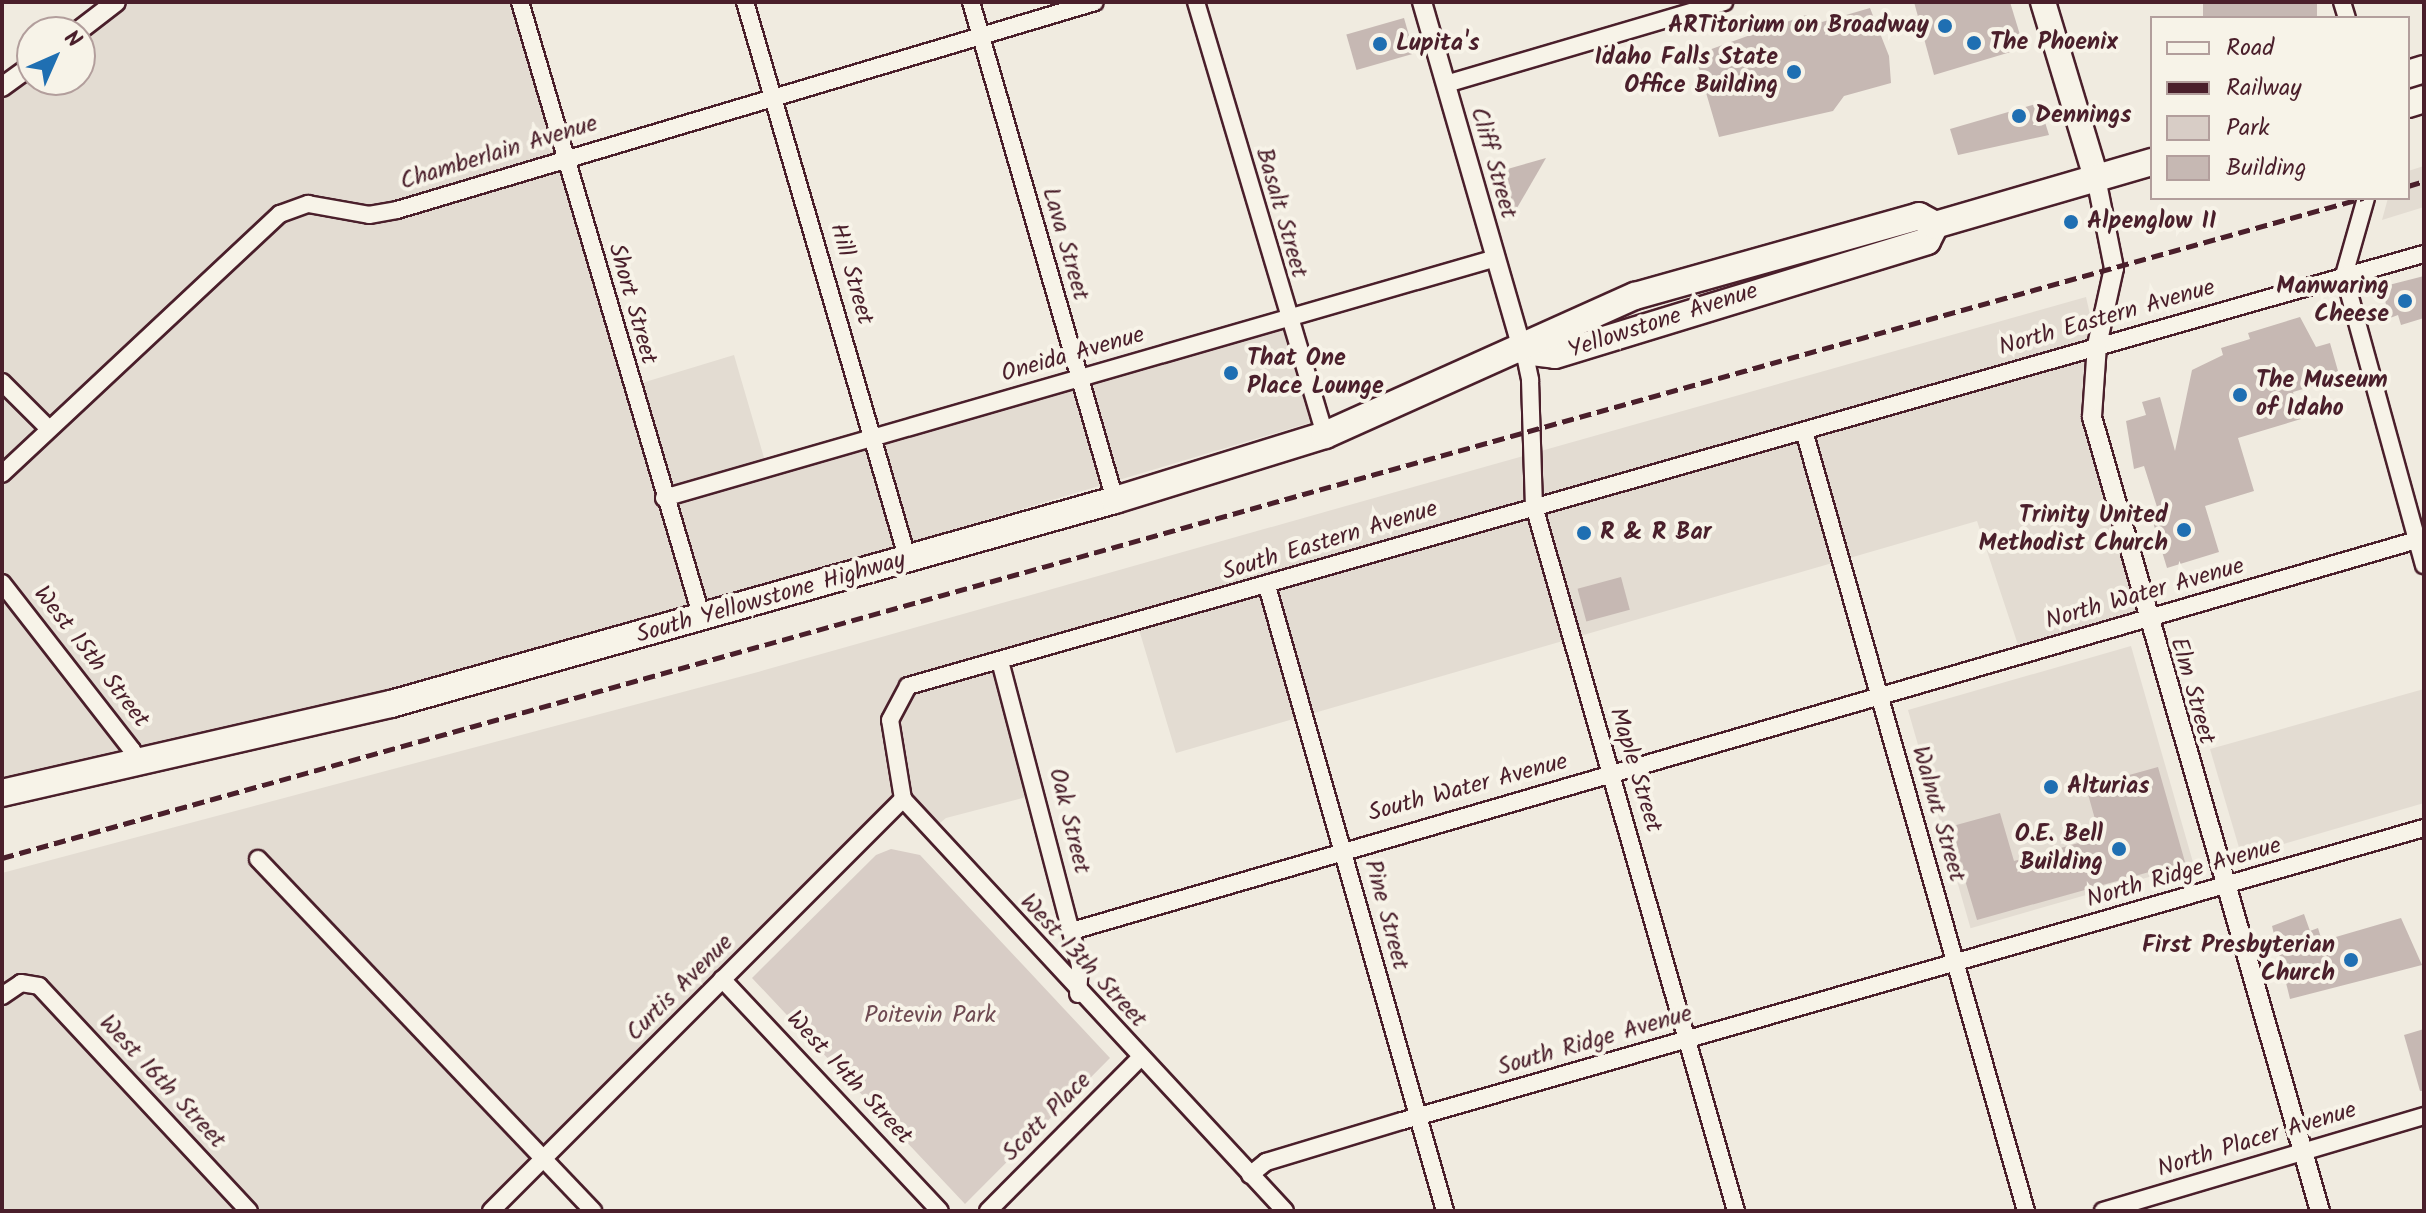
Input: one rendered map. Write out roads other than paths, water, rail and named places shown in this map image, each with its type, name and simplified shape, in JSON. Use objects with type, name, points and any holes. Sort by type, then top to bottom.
[{"type":"highway","name":"Yellowstone Avenue","points":[[1522,344],[1635,296],[1919,216],[1935,225],[2150,163]]},
{"type":"highway","name":"South Yellowstone Highway","points":[[2,793],[391,704],[1115,500],[1325,435],[1522,344]]},
{"type":"main road","points":[[2043,2],[2096,178]]},
{"type":"street","points":[[96,17],[116,2]]},
{"type":"street","name":"Short Street","points":[[520,2],[664,498],[702,618]]},
{"type":"street","name":"Hill Street","points":[[745,2],[908,560]]},
{"type":"street","name":"Lava Street","points":[[971,2],[1115,500]]},
{"type":"street","name":"Chamberlain Avenue","points":[[2,474],[280,214],[308,204],[369,215],[397,210],[564,157],[1095,2]]},
{"type":"street","name":"Basalt Street","points":[[1196,2],[1287,319],[1325,435]]},
{"type":"street","name":"Cliff Street","points":[[1422,2],[1522,344]]},
{"type":"street","points":[[1446,84],[1724,2]]},
{"type":"street","name":"Elm Street","points":[[2096,178],[2114,268],[2097,345],[2092,417],[2146,619],[2320,1211]]},
{"type":"street","points":[[2365,200],[2344,275],[2420,539],[2424,565]]},
{"type":"street","name":"North Eastern Avenue","points":[[1804,431],[2424,254]]},
{"type":"street","name":"Oneida Avenue","points":[[664,498],[1496,258]]},
{"type":"street","name":"Maple Street","points":[[1522,344],[1534,506],[1736,1211]]},
{"type":"street","points":[[2,382],[48,428]]},
{"type":"street","name":"South Eastern Avenue","points":[[903,799],[890,720],[908,686],[1804,431]]},
{"type":"street","name":"Walnut Street","points":[[1804,431],[2026,1211]]},
{"type":"street","name":"North Water Avenue","points":[[1878,694],[2420,539]]},
{"type":"street","name":"West 15th Street","points":[[2,583],[132,750],[136,764]]},
{"type":"street","name":"Pine Street","points":[[1267,586],[1445,1211]]},
{"type":"street","name":"Oak Street","points":[[1000,661],[1072,931],[1080,966],[1078,994]]},
{"type":"street","name":"South Water Avenue","points":[[1072,931],[1343,848],[1611,774],[1878,694]]},
{"type":"street","name":"Curtis Avenue","points":[[491,1211],[903,799]]},
{"type":"street","name":"West 13th Street","points":[[903,799],[1078,994],[1285,1211]]},
{"type":"street","name":"North Ridge Avenue","points":[[1956,963],[2424,828]]},
{"type":"street","points":[[258,859],[593,1211]]},
{"type":"street","name":"South Ridge Avenue","points":[[1250,1175],[1266,1162],[1419,1116],[1956,963]]},
{"type":"street","name":"West 14th Street","points":[[722,979],[940,1211]]},
{"type":"street","name":"West 16th Street","points":[[2,996],[21,983],[39,986],[249,1211]]},
{"type":"street","name":"Scott Place","points":[[988,1211],[1141,1057]]},
{"type":"street","name":"North Placer Avenue","points":[[2103,1211],[2424,1116]]},
{"type":"railway","points":[[2410,185],[2424,181]]},
{"type":"railway","points":[[2,858],[2356,200]]},
{"type":"place","name":"ARTitorium on Broadway","points":[[1945,26]]},
{"type":"place","name":"The Phoenix","points":[[1974,43]]},
{"type":"place","name":"Lupita's","points":[[1380,44]]},
{"type":"place","name":"Idaho Falls State Office Building","points":[[1794,72]]},
{"type":"place","name":"Dennings","points":[[2019,116]]},
{"type":"place","name":"Alpenglow II","points":[[2071,222]]},
{"type":"place","name":"Manwaring Cheese","points":[[2405,301]]},
{"type":"place","name":"That One Place Lounge","points":[[1231,373]]},
{"type":"place","name":"The Museum of Idaho","points":[[2240,395]]},
{"type":"place","name":"Trinity United Methodist Church","points":[[2184,530]]},
{"type":"place","name":"R & R Bar","points":[[1584,533]]},
{"type":"place","name":"Alturias","points":[[2051,787]]},
{"type":"place","name":"O.E. Bell Building","points":[[2119,849]]},
{"type":"place","name":"First Presbyterian Church","points":[[2351,960]]},
{"type":"park label","name":"Poitevin Park","points":[[930,1016]]}]
